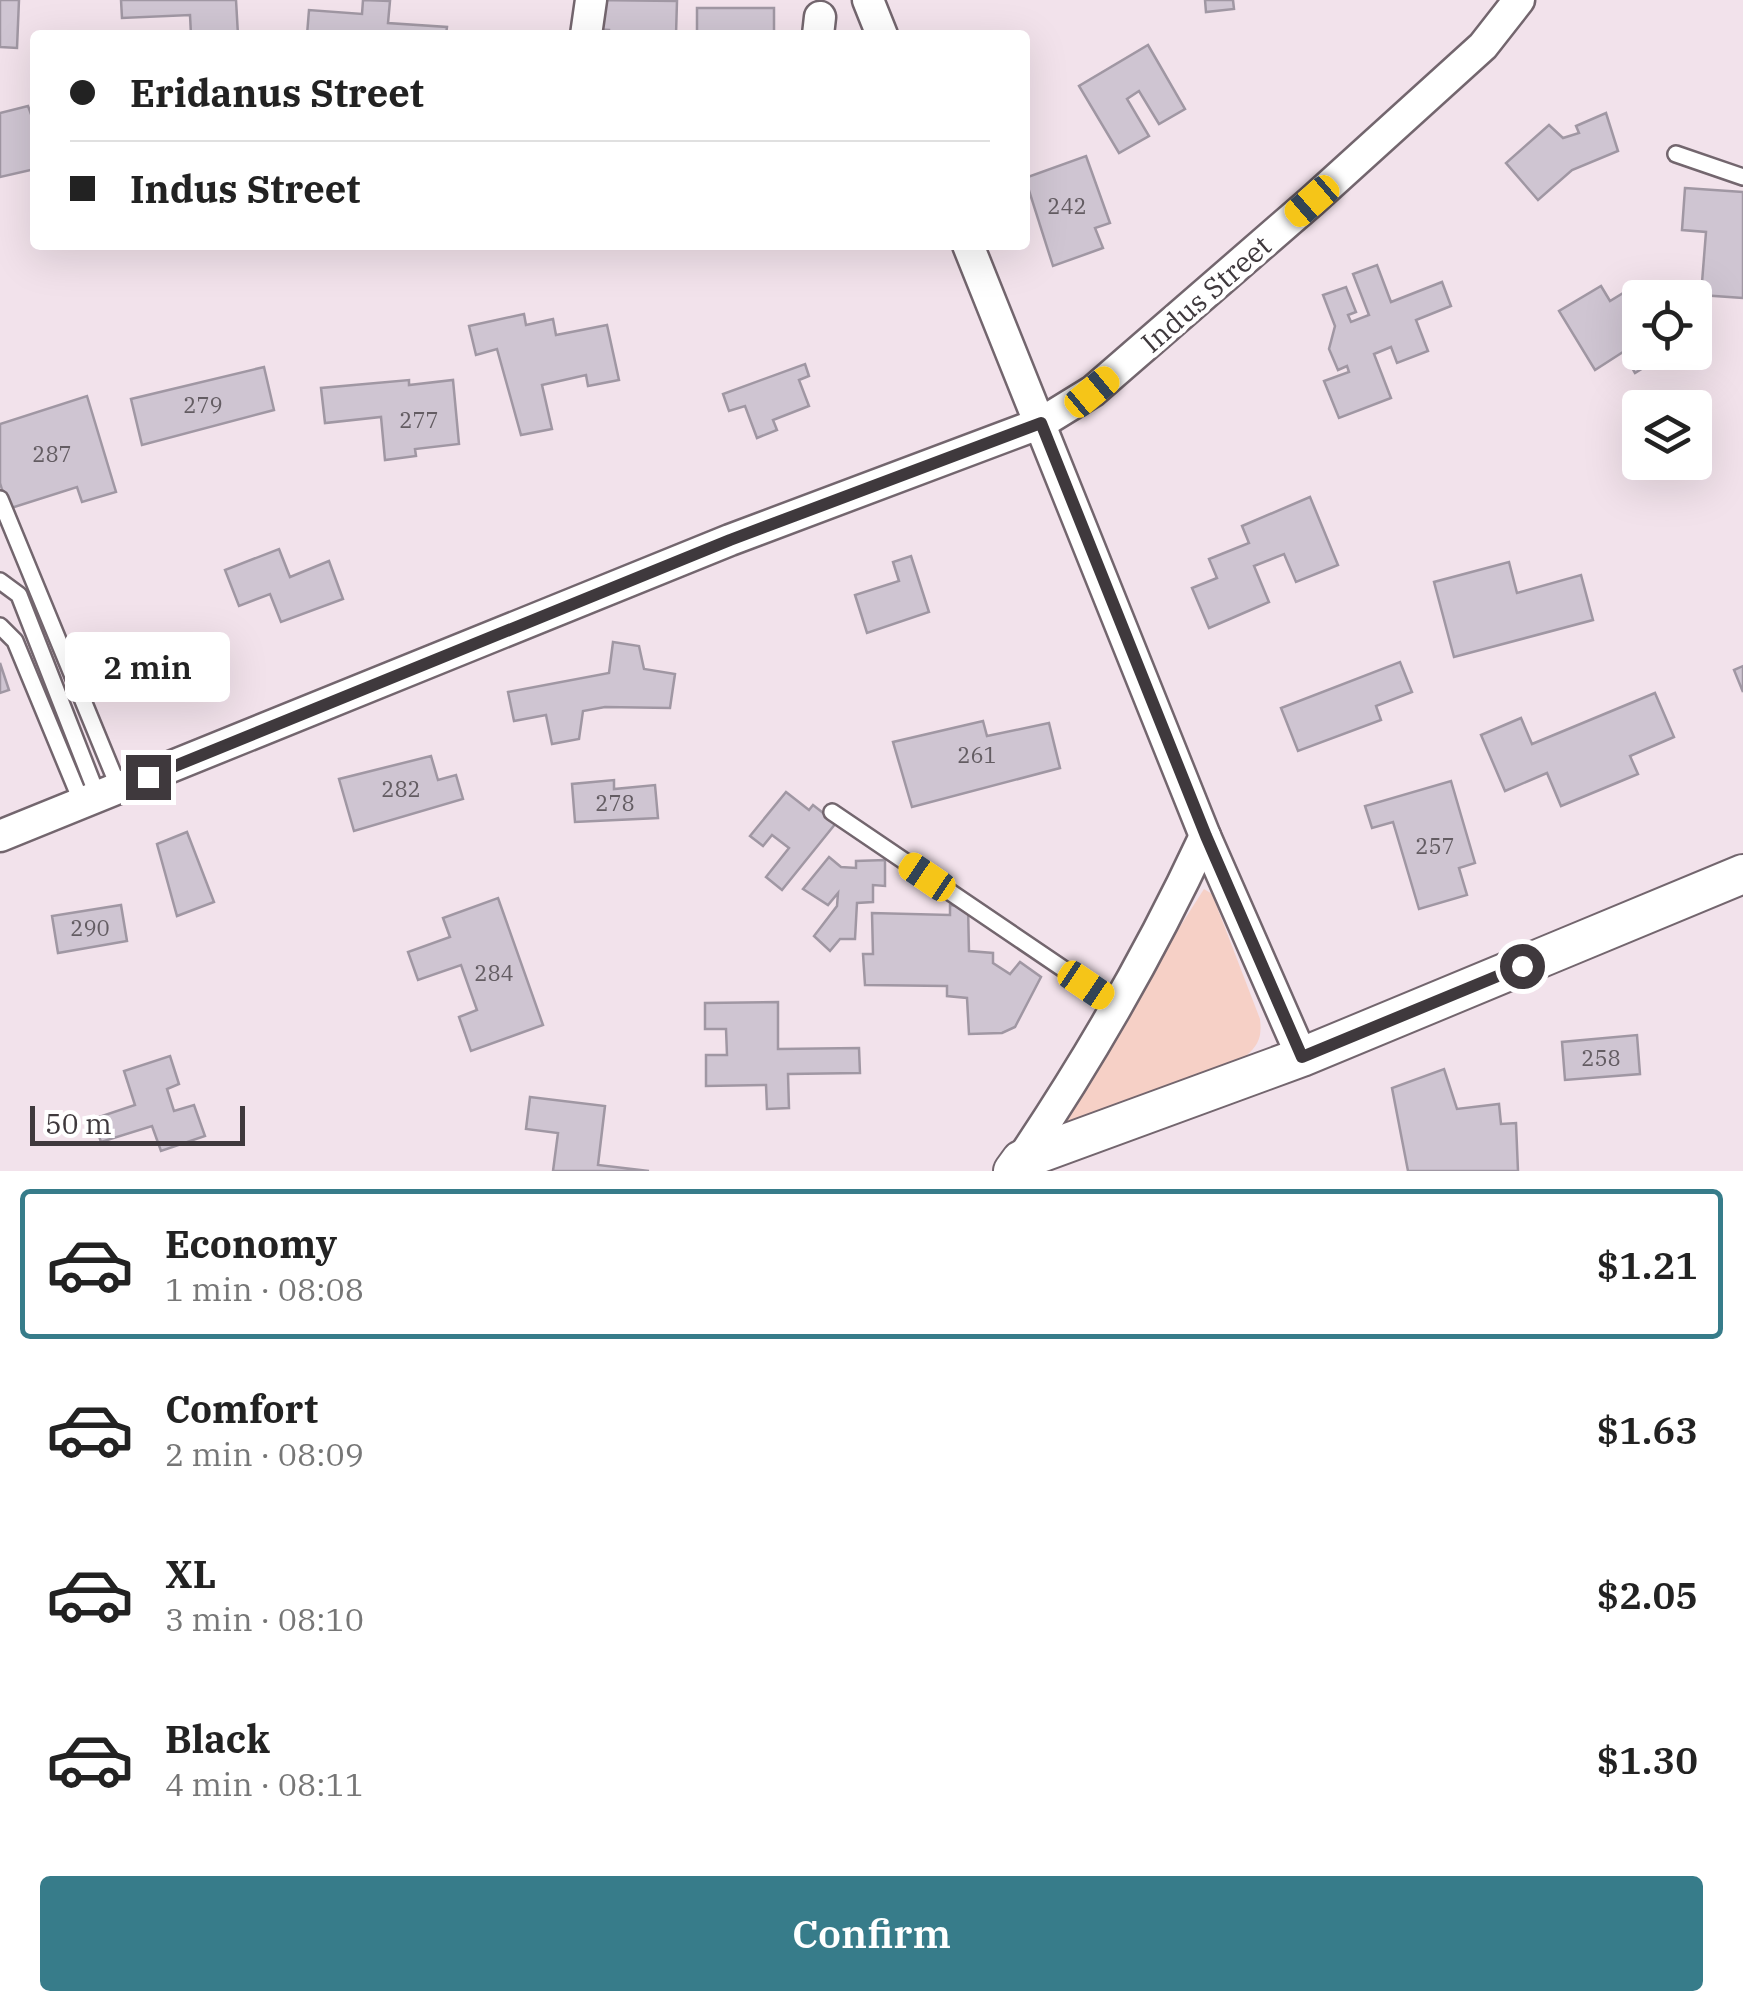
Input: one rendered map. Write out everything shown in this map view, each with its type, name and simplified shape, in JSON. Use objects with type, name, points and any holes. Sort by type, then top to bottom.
[{"type":"street","points":[[587,30],[590,0]]},
{"type":"street","points":[[868,0],[880,30]]},
{"type":"street","name":"Indus Street","points":[[0,836],[730,540],[1041,423],[1092,392],[1132,358],[1483,46],[1510,5]]},
{"type":"street","points":[[970,250],[1206,836],[1302,1057]]},
{"type":"street","points":[[1017,1166],[1153,946],[1206,836]]},
{"type":"street","points":[[1017,1166],[1302,1057],[1743,874]]},
{"type":"lane","points":[[1676,154],[1743,177]]},
{"type":"lane","points":[[0,499],[100,796]]},
{"type":"lane","points":[[0,580],[19,596],[100,796]]},
{"type":"lane","points":[[0,626],[15,641],[100,796]]},
{"type":"lane","points":[[832,812],[1118,1006]]},
{"type":"shaded area","points":[[1204,889],[1212,894],[1260,1019],[1257,1044],[1246,1056],[1064,1124],[1058,1118]]},
{"type":"building","points":[[0,0],[19,0],[17,48],[0,47]]},
{"type":"building","points":[[121,0],[236,0],[238,30],[191,30],[190,15],[122,18]]},
{"type":"building","points":[[363,0],[390,1],[388,23],[447,27],[447,30],[307,30],[309,10],[362,14]]},
{"type":"building","points":[[593,0],[677,1],[676,30],[592,29]]},
{"type":"building","points":[[1205,0],[1233,0],[1234,9],[1206,12]]},
{"type":"building","points":[[697,8],[774,8],[774,30],[697,30]]},
{"type":"building","points":[[1148,45],[1185,109],[1159,124],[1139,91],[1127,99],[1149,136],[1119,153],[1079,86]]},
{"type":"building","points":[[28,106],[30,170],[0,177],[0,113]]},
{"type":"building","points":[[1606,113],[1618,151],[1572,170],[1538,200],[1506,163],[1549,125],[1563,138],[1579,133],[1576,126]]},
{"type":"building","points":[[1086,156],[1110,223],[1095,228],[1103,248],[1053,266],[1030,194],[1030,176]]},
{"type":"building","points":[[1685,188],[1743,192],[1743,298],[1712,296],[1712,280],[1702,280],[1706,232],[1682,230]]},
{"type":"building","points":[[1377,265],[1391,302],[1442,282],[1451,306],[1416,320],[1428,351],[1397,363],[1391,347],[1374,354],[1391,398],[1339,418],[1324,381],[1349,372],[1347,366],[1338,370],[1329,349],[1335,326],[1323,295],[1346,287],[1356,312],[1348,315],[1351,322],[1369,315],[1353,274]]},
{"type":"building","points":[[1601,286],[1610,301],[1622,294],[1622,353],[1595,370],[1559,311]]},
{"type":"building","points":[[524,314],[526,325],[553,319],[556,335],[607,325],[619,380],[588,386],[586,375],[542,385],[552,429],[521,435],[497,349],[476,355],[469,326]]},
{"type":"building","points":[[805,364],[809,376],[799,380],[809,406],[773,420],[777,430],[757,438],[745,406],[729,411],[723,394]]},
{"type":"building","points":[[264,367],[274,410],[142,445],[131,399]]},
{"type":"building","points":[[409,380],[409,385],[453,380],[459,444],[415,449],[416,456],[385,460],[381,417],[325,423],[321,388]]},
{"type":"building","points":[[87,396],[116,492],[82,502],[77,487],[8,509],[0,483],[0,424]]},
{"type":"building","points":[[1310,497],[1338,565],[1296,582],[1284,554],[1254,566],[1269,602],[1209,628],[1192,588],[1217,578],[1209,559],[1249,543],[1242,526]]},
{"type":"building","points":[[279,549],[290,577],[329,561],[343,599],[281,622],[270,594],[239,606],[225,570]]},
{"type":"building","points":[[911,556],[929,612],[867,633],[855,595],[899,581],[893,562]]},
{"type":"building","points":[[1509,562],[1517,593],[1581,575],[1593,620],[1454,657],[1434,582]]},
{"type":"building","points":[[613,642],[639,646],[644,669],[675,674],[670,708],[605,707],[583,711],[579,739],[552,744],[546,715],[514,721],[508,692],[609,673]]},
{"type":"building","points":[[1400,662],[1412,692],[1376,706],[1381,720],[1298,751],[1281,708]]},
{"type":"building","points":[[0,663],[9,690],[0,693]]},
{"type":"building","points":[[1743,666],[1743,692],[1734,670]]},
{"type":"building","points":[[1655,693],[1674,737],[1630,756],[1638,774],[1561,806],[1547,773],[1505,791],[1481,735],[1521,718],[1532,744]]},
{"type":"building","points":[[983,721],[987,736],[1049,723],[1060,768],[912,807],[893,742]]},
{"type":"building","points":[[431,756],[438,780],[456,775],[463,799],[354,831],[339,779]]},
{"type":"building","points":[[614,780],[614,789],[655,785],[658,818],[575,822],[572,784]]},
{"type":"building","points":[[1451,781],[1475,863],[1459,868],[1467,895],[1419,909],[1393,822],[1372,828],[1365,806]]},
{"type":"building","points":[[786,792],[809,810],[813,805],[836,823],[782,890],[766,877],[789,848],[772,835],[763,846],[750,836]]},
{"type":"building","points":[[187,832],[214,902],[177,916],[157,844]]},
{"type":"building","points":[[829,857],[841,867],[856,868],[856,861],[885,860],[885,886],[873,885],[873,902],[857,903],[855,939],[840,939],[830,951],[814,936],[837,906],[838,893],[828,905],[803,889]]},
{"type":"building","points":[[498,898],[543,1025],[471,1051],[459,1017],[477,1010],[461,965],[418,980],[408,952],[450,937],[443,918]]},
{"type":"building","points":[[121,905],[127,941],[58,953],[52,916]]},
{"type":"building","points":[[950,905],[968,907],[969,951],[993,953],[993,963],[1010,974],[1020,962],[1041,977],[1015,1027],[1002,1033],[969,1034],[967,998],[947,996],[947,986],[865,985],[863,954],[873,954],[872,913],[950,915]]},
{"type":"building","points":[[778,1002],[778,1049],[859,1048],[860,1073],[788,1074],[789,1108],[767,1109],[766,1085],[706,1086],[706,1055],[727,1055],[726,1029],[705,1029],[705,1003]]},
{"type":"building","points":[[1637,1035],[1640,1074],[1565,1080],[1562,1042]]},
{"type":"building","points":[[170,1056],[179,1084],[167,1089],[174,1111],[194,1105],[205,1136],[161,1151],[152,1126],[101,1142],[93,1119],[135,1105],[124,1071]]},
{"type":"building","points":[[1444,1069],[1457,1109],[1499,1104],[1501,1124],[1516,1123],[1518,1171],[1408,1171],[1392,1088]]},
{"type":"building","points":[[530,1097],[605,1106],[598,1165],[649,1171],[553,1171],[558,1133],[526,1129]]},
{"type":"route","points":[[148,777],[730,540],[966,448],[1041,423],[1206,836],[1302,1057],[1522,966]]}]
